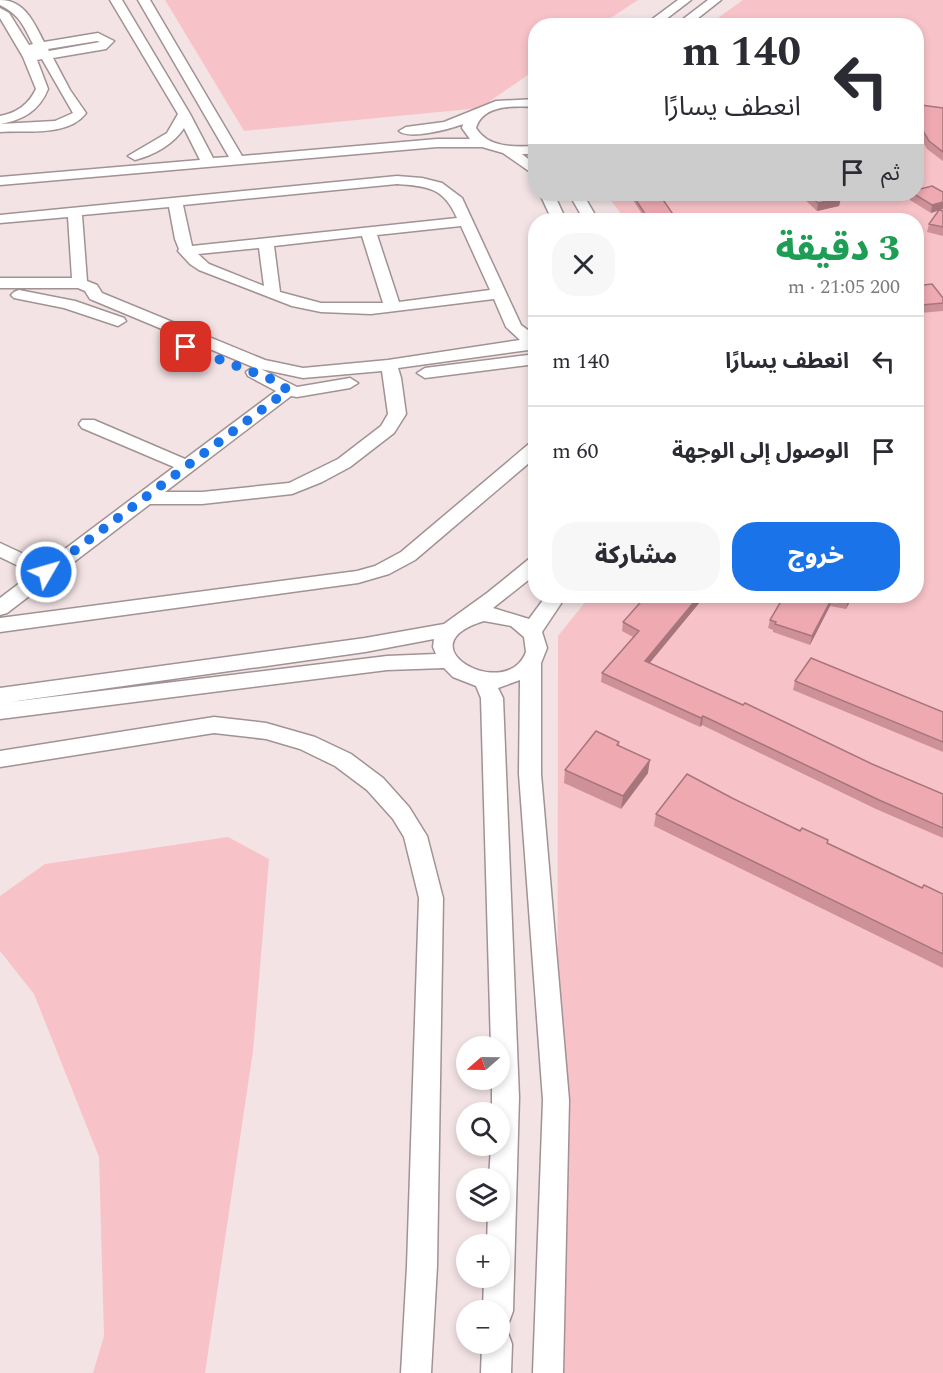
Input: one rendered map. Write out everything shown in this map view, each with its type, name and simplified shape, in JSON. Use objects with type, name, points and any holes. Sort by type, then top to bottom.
[{"type":"street","points":[[0,0],[19,10],[80,113],[75,120],[63,124],[0,120]]},
{"type":"street","points":[[116,0],[184,114],[205,156]]},
{"type":"street","points":[[144,0],[235,153]]},
{"type":"street","points":[[660,18],[685,0]]},
{"type":"street","points":[[691,18],[715,0]]},
{"type":"street","points":[[0,11],[12,22],[42,89],[23,120],[0,128]]},
{"type":"street","points":[[26,53],[43,50]]},
{"type":"street","points":[[389,133],[432,128],[473,117],[500,104],[528,102]]},
{"type":"street","points":[[135,156],[159,145],[176,132],[184,114]]},
{"type":"street","points":[[473,117],[470,122],[472,134],[485,144]]},
{"type":"street","points":[[0,181],[366,135]]},
{"type":"street","points":[[235,153],[437,142],[485,144],[508,150],[528,150]]},
{"type":"street","points":[[508,150],[528,166]]},
{"type":"street","points":[[0,168],[135,156],[205,156]]},
{"type":"street","points":[[0,219],[396,180],[436,185],[450,192],[466,221],[514,327],[528,340]]},
{"type":"street","points":[[176,202],[185,251],[192,260],[204,267],[299,304],[328,309],[360,310],[498,294]]},
{"type":"street","points":[[75,212],[80,283]]},
{"type":"street","points":[[185,251],[466,221]]},
{"type":"street","points":[[368,231],[392,306]]},
{"type":"street","points":[[266,242],[273,295]]},
{"type":"street","points":[[0,283],[80,283],[92,288],[96,296],[260,364],[321,380]]},
{"type":"street","points":[[0,294],[40,297],[81,306],[269,378],[288,390],[297,392],[321,380],[528,348]]},
{"type":"street","points":[[81,306],[96,296]]},
{"type":"street","points":[[143,498],[202,498],[292,488],[316,478],[344,463],[388,429],[397,414],[391,371]]},
{"type":"street","points":[[0,608],[288,390]]},
{"type":"street","points":[[88,424],[186,466]]},
{"type":"street","points":[[0,625],[358,577],[382,570],[408,556],[528,454]]},
{"type":"street","points":[[0,549],[46,572]]},
{"type":"street","points":[[528,570],[456,625],[442,645],[447,661],[462,673],[483,679],[495,680],[516,674],[531,662]]},
{"type":"street","points":[[531,632],[551,603]]},
{"type":"street","points":[[0,696],[365,645],[456,625],[484,614],[506,616],[516,620],[531,632],[537,647],[531,662],[530,774],[556,1100],[548,1373]]},
{"type":"street","points":[[0,711],[387,663],[447,661]]},
{"type":"street","points":[[483,679],[492,698],[506,1098],[501,1234]]},
{"type":"street","points":[[0,759],[214,724],[266,731],[307,743],[343,760],[375,784],[401,813],[415,836],[431,898],[422,1266],[416,1373]]},
{"type":"street","points":[[496,1373],[497,1354]]},
{"type":"shaded area","points":[[165,0],[638,0],[611,18],[528,18],[528,75],[480,108],[244,131]]},
{"type":"shaded area","points":[[743,0],[943,0],[943,1373],[557,1373],[558,636],[584,603],[924,603],[924,213],[621,213],[611,201],[924,201],[924,18],[718,18]]},
{"type":"shaded area","points":[[228,837],[269,859],[253,1051],[205,1373],[93,1373],[104,1336],[99,1157],[34,994],[0,951],[0,896],[45,864]]},
{"type":"building","points":[[924,105],[943,108],[943,152],[929,141],[924,133]]},
{"type":"building","points":[[932,186],[943,192],[943,202],[932,205],[924,200],[924,188]]},
{"type":"building","points":[[637,201],[664,201],[672,213],[644,213]]},
{"type":"building","points":[[939,210],[943,211],[943,227],[929,224]]},
{"type":"building","points":[[932,284],[943,298],[943,303],[924,305],[924,285]]},
{"type":"building","points":[[640,603],[693,603],[645,661],[743,705],[745,703],[872,764],[943,794],[943,828],[703,716],[701,718],[602,673],[639,631],[623,622]]},
{"type":"building","points":[[780,603],[829,603],[812,636],[775,624],[776,622],[770,620]]},
{"type":"building","points":[[811,658],[943,712],[943,742],[795,681]]},
{"type":"building","points":[[596,731],[619,742],[617,745],[650,760],[623,796],[565,770]]},
{"type":"building","points":[[687,774],[800,831],[802,828],[828,840],[827,843],[922,888],[924,885],[943,894],[943,954],[656,814]]},
{"type":"route","points":[[46,572],[288,390],[269,378],[186,347]]}]
